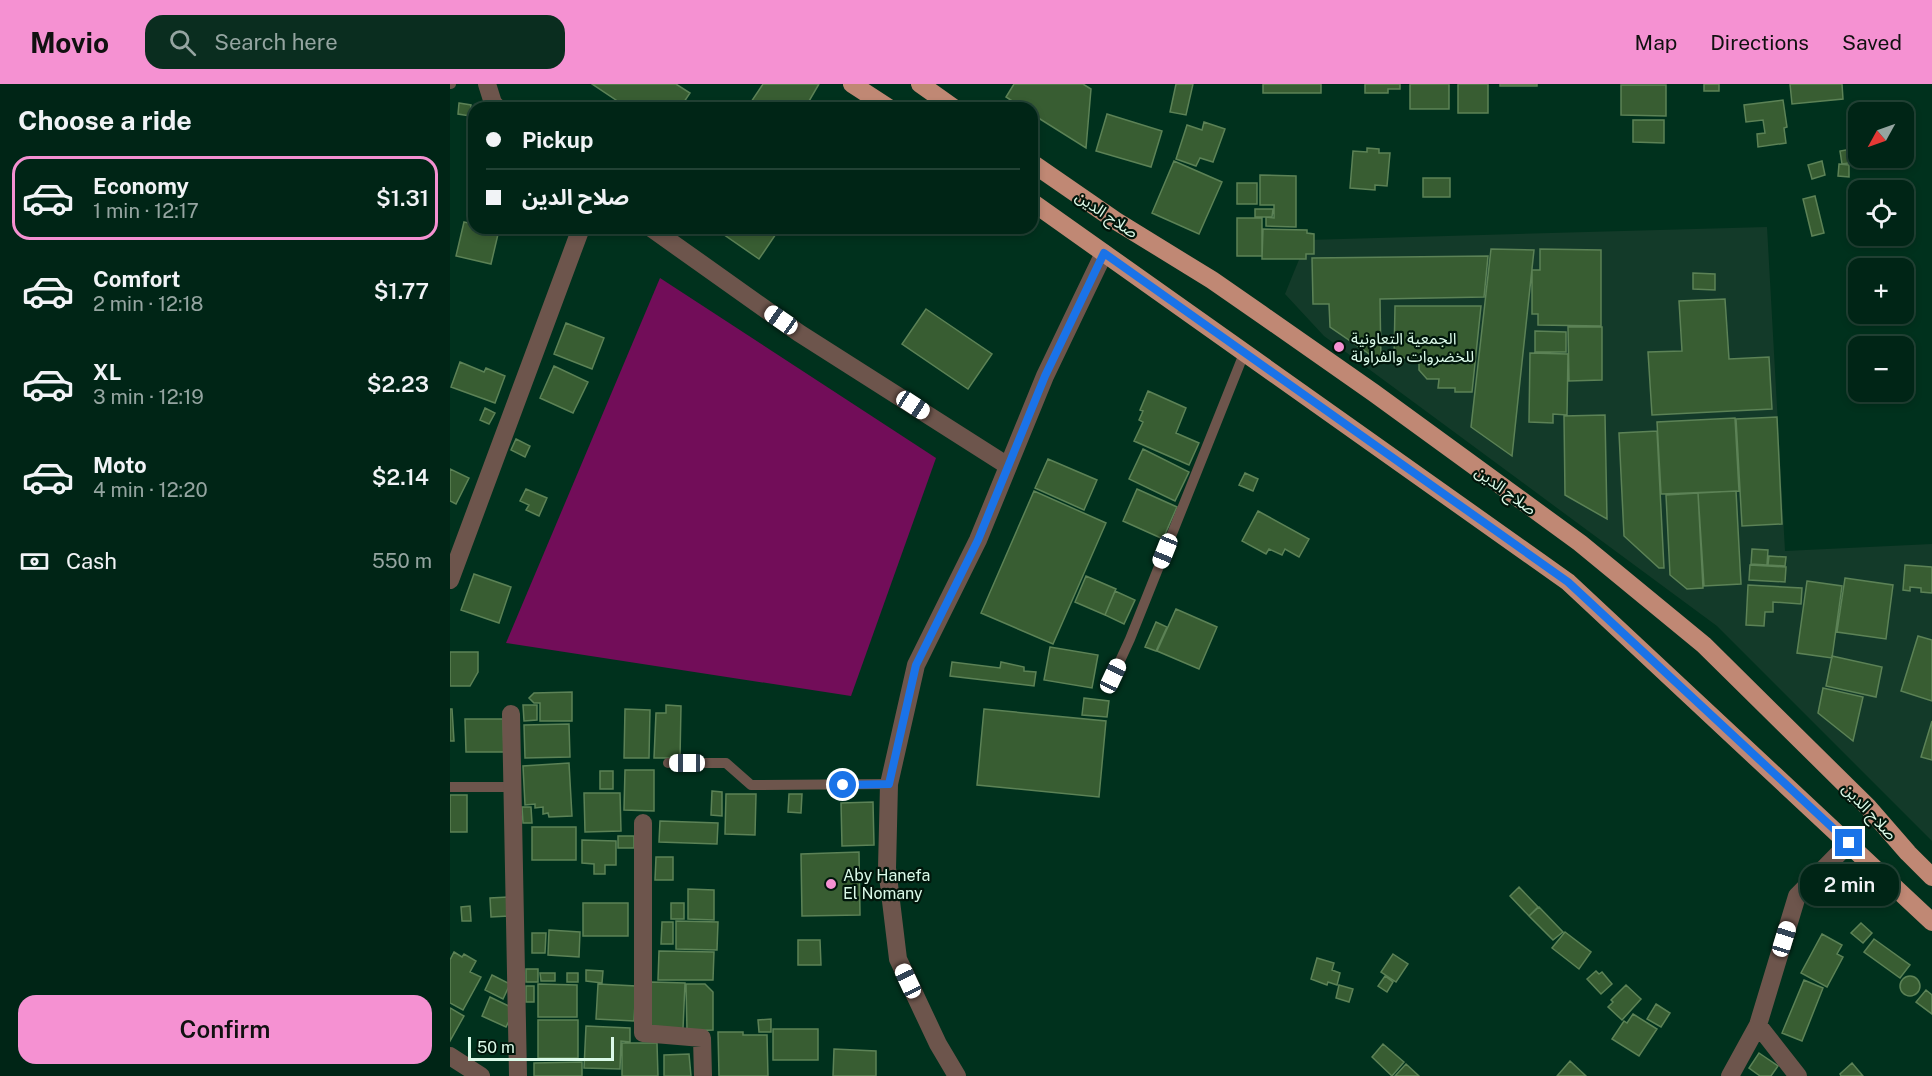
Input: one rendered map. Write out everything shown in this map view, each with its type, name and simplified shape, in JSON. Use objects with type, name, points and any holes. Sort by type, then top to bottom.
[{"type":"highway","points":[[852,84],[880,102]]},
{"type":"highway","points":[[920,84],[946,102]]},
{"type":"highway","name":"صلاح الدين","points":[[1038,167],[1116,221],[1212,280],[1251,307],[1374,393],[1580,543],[1704,645],[1868,807],[1932,877]]},
{"type":"highway","name":"صلاح الدين","points":[[1038,206],[1568,582],[1932,922]]},
{"type":"street","points":[[486,84],[493,102]]},
{"type":"street","points":[[450,580],[579,234]]},
{"type":"street","points":[[659,234],[799,333],[1008,466]]},
{"type":"street","points":[[957,1076],[938,1044],[898,959],[887,868],[889,784],[916,665],[978,540],[1045,376],[1104,253]]},
{"type":"street","points":[[511,714],[518,1076]]},
{"type":"street","points":[[643,823],[643,1033],[702,1038],[703,1076]]},
{"type":"street","points":[[1730,1076],[1758,1025],[1797,896],[1849,843]]},
{"type":"street","points":[[1758,1025],[1798,1076]]},
{"type":"street","points":[[450,1056],[481,1076]]},
{"type":"lane","points":[[1113,676],[1130,639],[1245,351]]},
{"type":"lane","points":[[668,763],[726,763],[752,785],[889,784]]},
{"type":"lane","points":[[450,787],[513,787]]},
{"type":"shaded area","points":[[1767,227],[1785,551],[1932,544],[1932,841],[1717,626],[1324,336],[1285,294],[1307,240]]},
{"type":"shaded area","points":[[660,278],[936,458],[851,696],[506,643]]},
{"type":"building","points":[[592,84],[676,84],[690,93],[684,102],[619,102]]},
{"type":"building","points":[[763,84],[819,84],[808,102],[751,102]]},
{"type":"building","points":[[1014,84],[1083,84],[1091,89],[1086,148],[1038,118],[1038,102],[1014,102],[1006,97]]},
{"type":"building","points":[[1176,84],[1193,84],[1186,115],[1170,112]]},
{"type":"building","points":[[1263,84],[1321,84],[1321,93],[1263,93]]},
{"type":"building","points":[[1365,84],[1400,84],[1400,89],[1388,89],[1388,93],[1365,93]]},
{"type":"building","points":[[1410,84],[1449,84],[1449,109],[1410,109]]},
{"type":"building","points":[[1458,84],[1488,84],[1488,113],[1458,113]]},
{"type":"building","points":[[1500,84],[1537,84],[1537,86],[1500,86]]},
{"type":"building","points":[[1704,84],[1719,84],[1719,91],[1704,91]]},
{"type":"building","points":[[1790,84],[1842,84],[1843,99],[1792,104]]},
{"type":"building","points":[[1621,85],[1666,85],[1666,116],[1621,115]]},
{"type":"building","points":[[1783,100],[1787,127],[1784,128],[1786,143],[1758,147],[1757,134],[1765,133],[1763,120],[1746,122],[1744,105]]},
{"type":"building","points":[[459,103],[468,104],[468,116],[458,114]]},
{"type":"building","points":[[1107,114],[1162,131],[1151,167],[1096,151]]},
{"type":"building","points":[[1633,120],[1664,120],[1664,143],[1633,142]]},
{"type":"building","points":[[1204,122],[1225,129],[1213,162],[1200,158],[1196,166],[1176,159],[1187,125],[1202,130]]},
{"type":"building","points":[[1367,148],[1379,149],[1379,153],[1390,153],[1387,186],[1375,185],[1375,190],[1350,188],[1353,151],[1367,152]]},
{"type":"building","points":[[1848,150],[1848,163],[1842,164],[1840,151]]},
{"type":"building","points":[[1174,161],[1222,182],[1199,234],[1152,213]]},
{"type":"building","points":[[1822,161],[1825,175],[1812,179],[1808,165]]},
{"type":"building","points":[[1839,164],[1848,165],[1849,177],[1838,176]]},
{"type":"building","points":[[1260,175],[1296,176],[1296,227],[1266,226],[1266,217],[1274,218],[1274,205],[1260,205]]},
{"type":"building","points":[[1423,178],[1450,178],[1450,197],[1423,197]]},
{"type":"building","points":[[1237,183],[1257,183],[1257,204],[1237,204]]},
{"type":"building","points":[[1815,196],[1824,233],[1812,236],[1803,199]]},
{"type":"building","points":[[1255,209],[1273,209],[1272,217],[1255,217]]},
{"type":"building","points":[[1237,218],[1262,218],[1262,256],[1237,256]]},
{"type":"building","points":[[464,222],[468,223],[468,234],[498,234],[491,264],[456,256]]},
{"type":"building","points":[[1263,229],[1307,230],[1307,233],[1314,234],[1314,254],[1306,254],[1306,259],[1262,259]]},
{"type":"building","points":[[723,234],[776,234],[759,259]]},
{"type":"building","points":[[1491,249],[1534,250],[1512,456],[1471,427]]},
{"type":"building","points":[[1540,249],[1601,250],[1601,326],[1538,325],[1538,314],[1532,314],[1532,270],[1540,270]]},
{"type":"building","points":[[1488,256],[1484,297],[1380,299],[1381,362],[1330,327],[1329,304],[1313,304],[1312,258]]},
{"type":"building","points":[[1693,273],[1715,274],[1715,290],[1693,289]]},
{"type":"building","points":[[1725,299],[1729,359],[1769,357],[1772,409],[1652,415],[1648,352],[1682,351],[1679,301]]},
{"type":"building","points":[[1395,306],[1481,306],[1472,392],[1455,392],[1455,388],[1438,388],[1439,379],[1427,379],[1419,370],[1419,358],[1394,358]]},
{"type":"building","points":[[926,309],[992,354],[968,389],[902,344]]},
{"type":"building","points":[[566,323],[604,338],[592,369],[554,354]]},
{"type":"building","points":[[1568,327],[1602,327],[1602,380],[1569,381]]},
{"type":"building","points":[[1535,331],[1566,332],[1566,352],[1535,352]]},
{"type":"building","points":[[1530,353],[1568,354],[1567,415],[1553,414],[1553,423],[1529,422]]},
{"type":"building","points":[[460,362],[484,372],[486,368],[505,376],[495,403],[451,387]]},
{"type":"building","points":[[554,366],[588,382],[573,413],[540,398]]},
{"type":"building","points":[[1148,391],[1186,408],[1176,433],[1199,443],[1189,465],[1134,441],[1143,422],[1139,420],[1143,411],[1140,410]]},
{"type":"building","points":[[485,408],[495,413],[489,424],[480,420]]},
{"type":"building","points":[[1605,415],[1607,519],[1565,495],[1564,416]]},
{"type":"building","points":[[1777,417],[1782,524],[1742,526],[1736,419]]},
{"type":"building","points":[[1735,418],[1739,491],[1661,494],[1657,422]]},
{"type":"building","points":[[1657,431],[1664,568],[1659,568],[1624,536],[1619,433]]},
{"type":"building","points":[[516,439],[530,446],[525,457],[511,450]]},
{"type":"building","points":[[1143,449],[1189,472],[1175,501],[1129,479]]},
{"type":"building","points":[[1048,459],[1097,480],[1084,510],[1035,488]]},
{"type":"building","points":[[450,469],[469,478],[456,504],[450,501]]},
{"type":"building","points":[[1245,473],[1258,479],[1253,491],[1239,485]]},
{"type":"building","points":[[526,489],[547,498],[539,516],[526,510],[529,505],[520,501]]},
{"type":"building","points":[[1137,489],[1177,507],[1163,539],[1123,521]]},
{"type":"building","points":[[1034,491],[1106,523],[1053,644],[981,613]]},
{"type":"building","points":[[1736,491],[1741,584],[1704,586],[1698,493]]},
{"type":"building","points":[[1698,493],[1703,588],[1687,589],[1670,575],[1666,495]]},
{"type":"building","points":[[1258,511],[1309,539],[1299,557],[1285,549],[1282,555],[1269,549],[1266,554],[1242,541]]},
{"type":"building","points":[[1752,549],[1768,550],[1767,565],[1751,564]]},
{"type":"building","points":[[1769,556],[1786,557],[1785,566],[1768,565]]},
{"type":"building","points":[[1750,565],[1786,567],[1785,582],[1749,580]]},
{"type":"building","points":[[1905,565],[1932,567],[1932,593],[1921,592],[1921,588],[1910,587],[1910,591],[1903,590]]},
{"type":"building","points":[[474,574],[511,587],[499,623],[461,610]]},
{"type":"building","points":[[1086,576],[1116,589],[1105,615],[1075,602]]},
{"type":"building","points":[[1845,578],[1893,585],[1886,639],[1837,632]]},
{"type":"building","points":[[1807,581],[1842,586],[1832,658],[1797,653]]},
{"type":"building","points":[[1748,585],[1802,588],[1801,604],[1773,602],[1773,612],[1765,612],[1764,626],[1746,625]]},
{"type":"building","points":[[1115,591],[1135,600],[1124,624],[1105,615]]},
{"type":"building","points":[[1176,609],[1217,627],[1199,669],[1157,651]]},
{"type":"building","points":[[1156,622],[1167,627],[1156,651],[1145,647]]},
{"type":"building","points":[[1918,636],[1932,640],[1932,701],[1901,691]]},
{"type":"building","points":[[1050,647],[1098,655],[1092,688],[1044,680]]},
{"type":"building","points":[[450,652],[478,652],[478,672],[470,686],[450,686]]},
{"type":"building","points":[[1832,656],[1882,667],[1876,697],[1826,686]]},
{"type":"building","points":[[952,662],[1000,668],[1001,662],[1024,667],[1024,671],[1036,672],[1034,686],[950,676]]},
{"type":"building","points":[[1823,688],[1863,697],[1853,741],[1818,713]]},
{"type":"building","points":[[572,692],[572,721],[540,721],[540,703],[534,703],[529,698],[534,693]]},
{"type":"building","points":[[1084,698],[1109,701],[1107,717],[1082,715]]},
{"type":"building","points":[[523,705],[537,705],[537,720],[524,721]]},
{"type":"building","points":[[666,705],[681,706],[680,758],[654,758],[656,713],[666,713]]},
{"type":"building","points":[[450,709],[452,709],[454,741],[450,741]]},
{"type":"building","points":[[625,709],[650,710],[649,758],[624,758]]},
{"type":"building","points":[[984,709],[1106,721],[1099,797],[977,785]]},
{"type":"building","points":[[465,719],[503,719],[504,752],[466,752]]},
{"type":"building","points":[[1932,721],[1932,760],[1921,757]]},
{"type":"building","points":[[569,724],[570,757],[525,758],[524,725]]},
{"type":"building","points":[[569,763],[572,816],[549,817],[548,813],[543,814],[543,807],[535,808],[535,804],[525,805],[523,766]]},
{"type":"building","points":[[625,770],[654,770],[654,811],[624,810]]},
{"type":"building","points":[[600,771],[613,771],[613,789],[600,789]]},
{"type":"building","points":[[712,791],[722,792],[722,816],[711,815]]},
{"type":"building","points":[[584,793],[620,793],[621,831],[585,832]]},
{"type":"building","points":[[726,794],[756,794],[755,835],[725,834]]},
{"type":"building","points":[[789,794],[802,794],[801,813],[788,812]]},
{"type":"building","points":[[450,795],[467,795],[467,832],[450,832]]},
{"type":"building","points":[[873,802],[874,845],[842,846],[841,803]]},
{"type":"building","points":[[522,807],[531,807],[532,823],[523,823]]},
{"type":"building","points":[[660,821],[718,823],[717,844],[659,842]]},
{"type":"building","points":[[532,827],[576,827],[576,860],[532,860]]},
{"type":"building","points":[[618,836],[634,836],[634,848],[618,848]]},
{"type":"building","points":[[582,840],[616,841],[616,865],[605,865],[605,874],[594,874],[594,864],[582,863]]},
{"type":"building","name":"Aby Hanefa El Nomany","points":[[859,852],[860,915],[802,916],[801,854]]},
{"type":"building","points":[[656,857],[673,857],[673,880],[655,880]]},
{"type":"building","points":[[1519,887],[1538,907],[1529,916],[1510,896]]},
{"type":"building","points":[[688,889],[714,890],[714,920],[688,919]]},
{"type":"building","points":[[508,897],[509,916],[491,917],[490,898]]},
{"type":"building","points":[[583,903],[628,903],[628,936],[583,936]]},
{"type":"building","points":[[671,903],[684,903],[684,919],[671,919]]},
{"type":"building","points":[[470,906],[471,921],[462,921],[461,907]]},
{"type":"building","points":[[1539,907],[1563,932],[1553,940],[1529,916]]},
{"type":"building","points":[[676,921],[718,922],[717,950],[676,949]]},
{"type":"building","points":[[662,922],[673,922],[673,944],[661,944]]},
{"type":"building","points":[[1861,923],[1872,933],[1863,943],[1851,933]]},
{"type":"building","points":[[549,930],[580,932],[579,957],[548,955]]},
{"type":"building","points":[[1565,932],[1591,952],[1579,969],[1552,948]]},
{"type":"building","points":[[532,933],[546,933],[545,953],[532,953]]},
{"type":"building","points":[[1822,934],[1842,945],[1837,954],[1843,957],[1827,987],[1801,973]]},
{"type":"building","points":[[1874,939],[1910,965],[1900,978],[1864,952]]},
{"type":"building","points":[[798,940],[820,940],[821,965],[798,965]]},
{"type":"building","points":[[659,951],[714,952],[713,980],[658,980]]},
{"type":"building","points":[[454,952],[462,957],[464,954],[476,961],[470,972],[481,977],[463,1010],[450,1003],[450,960]]},
{"type":"building","points":[[1393,954],[1408,964],[1396,982],[1381,972]]},
{"type":"building","points":[[1317,958],[1334,963],[1332,970],[1340,973],[1337,985],[1328,982],[1327,985],[1311,979]]},
{"type":"building","points":[[526,969],[538,969],[538,982],[526,982]]},
{"type":"building","points":[[586,970],[603,971],[602,983],[586,981]]},
{"type":"building","points":[[1596,971],[1599,974],[1602,972],[1612,984],[1601,994],[1587,979]]},
{"type":"building","points":[[540,973],[555,973],[555,981],[541,981]]},
{"type":"building","points":[[567,973],[578,973],[578,982],[567,982]]},
{"type":"building","points":[[492,975],[510,984],[503,999],[485,990]]},
{"type":"building","points":[[1385,976],[1393,982],[1387,992],[1378,986]]},
{"type":"building","points":[[1906,976],[1914,976],[1920,982],[1920,990],[1914,996],[1906,996],[1900,990],[1900,982]]},
{"type":"building","points":[[1804,980],[1823,988],[1802,1041],[1782,1033]]},
{"type":"building","points":[[651,982],[685,983],[683,1029],[649,1027]]},
{"type":"building","points":[[538,984],[577,985],[577,1017],[538,1017]]},
{"type":"building","points":[[598,984],[636,986],[634,1021],[596,1019]]},
{"type":"building","points":[[686,984],[705,984],[713,992],[713,1030],[687,1031]]},
{"type":"building","points":[[1339,985],[1353,989],[1349,1002],[1336,998]]},
{"type":"building","points":[[1626,985],[1641,999],[1622,1020],[1608,1007],[1613,1002],[1611,1000]]},
{"type":"building","points":[[526,986],[534,986],[534,1002],[526,1002]]},
{"type":"building","points":[[1926,990],[1932,995],[1932,1014],[1916,1002]]},
{"type":"building","points":[[490,997],[515,1009],[506,1027],[482,1016]]},
{"type":"building","points":[[1656,1004],[1670,1013],[1661,1027],[1647,1019]]},
{"type":"building","points":[[450,1008],[464,1016],[450,1041]]},
{"type":"building","points":[[1633,1014],[1657,1029],[1639,1056],[1612,1039],[1624,1021],[1627,1023]]},
{"type":"building","points":[[771,1019],[771,1032],[759,1032],[758,1020]]},
{"type":"building","points":[[538,1020],[578,1020],[578,1058],[538,1058]]},
{"type":"building","points":[[586,1026],[630,1028],[630,1042],[621,1041],[620,1069],[584,1068]]},
{"type":"building","points":[[773,1029],[818,1029],[818,1060],[773,1060]]},
{"type":"building","points":[[718,1032],[767,1035],[768,1076],[719,1076]]},
{"type":"building","points":[[622,1043],[657,1043],[658,1076],[622,1076]]},
{"type":"building","points":[[1383,1044],[1404,1062],[1392,1076],[1372,1057]]},
{"type":"building","points":[[834,1049],[876,1051],[876,1076],[833,1076]]},
{"type":"building","points":[[1759,1053],[1778,1066],[1771,1076],[1760,1076],[1749,1068]]},
{"type":"building","points":[[689,1054],[691,1076],[664,1076],[664,1055]]},
{"type":"building","points":[[1570,1061],[1586,1076],[1557,1076]]},
{"type":"building","points":[[582,1062],[582,1076],[534,1076],[534,1063]]},
{"type":"building","points":[[1852,1063],[1863,1076],[1841,1076],[1840,1074]]},
{"type":"building","points":[[1406,1064],[1419,1076],[1395,1076]]},
{"type":"place","name":"الجمعية التعاونية للخضروات والفراولة","points":[[1339,347]]},
{"type":"place","name":"Aby Hanefa El Nomany","points":[[831,884]]},
{"type":"route","points":[[843,785],[889,784],[916,665],[978,540],[1045,376],[1104,253],[1568,582],[1849,843]]}]
